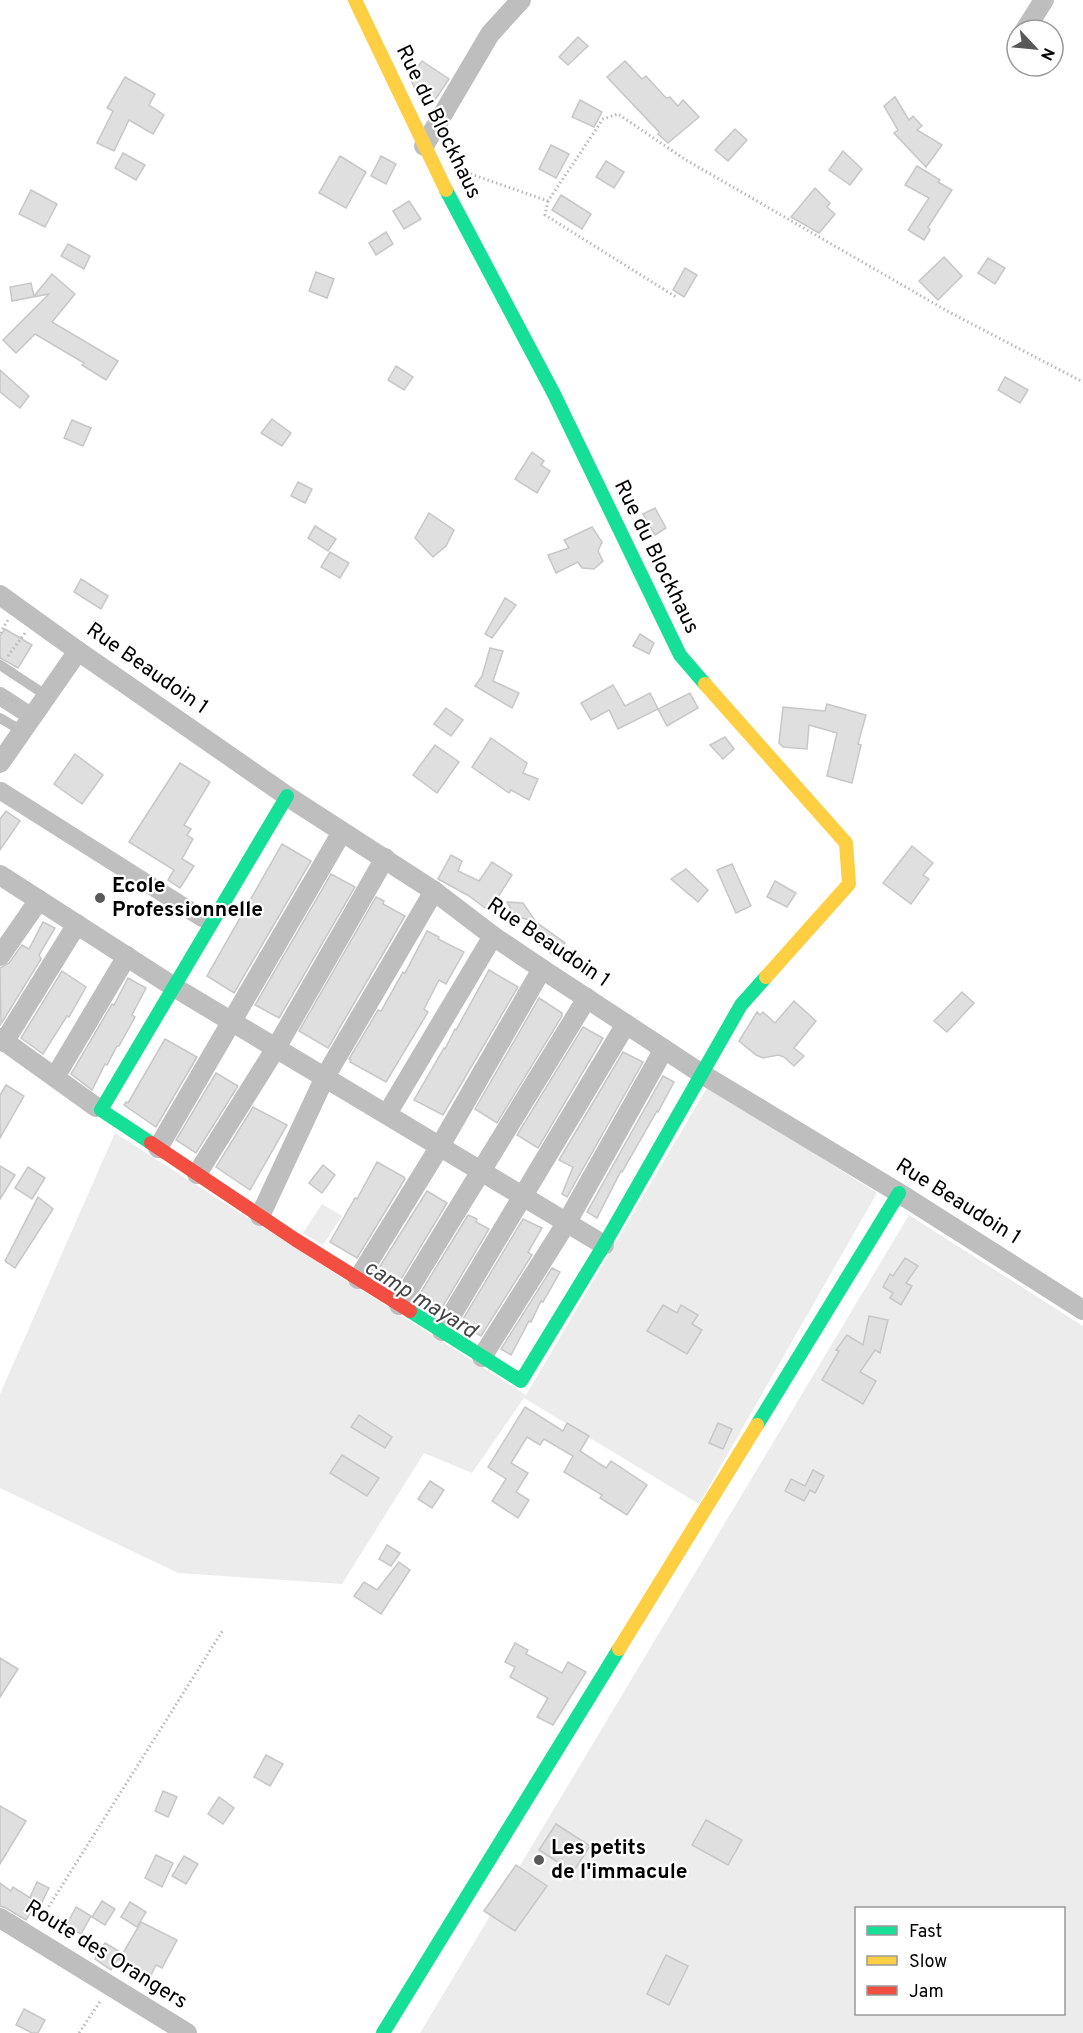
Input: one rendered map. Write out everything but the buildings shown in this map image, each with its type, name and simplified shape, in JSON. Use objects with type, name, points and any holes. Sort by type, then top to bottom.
[{"type":"street","name":"Rue du Blockhaus","points":[[355,0],[428,154],[554,394],[680,655],[846,843],[849,884],[741,1005],[604,1245],[521,1381],[482,1357]]},
{"type":"street","points":[[428,154],[490,34],[521,0]]},
{"type":"street","points":[[1033,18],[1044,0]]},
{"type":"street","name":"Rue Beaudoin 1","points":[[0,594],[287,796],[434,891],[542,969],[702,1074],[899,1193],[1083,1310]]},
{"type":"street","points":[[0,763],[78,651]]},
{"type":"street","points":[[95,1105],[168,983],[287,796]]},
{"type":"street","points":[[158,1148],[342,832]]},
{"type":"street","points":[[197,1174],[276,1048],[385,858]]},
{"type":"street","points":[[0,875],[168,983],[604,1245]]},
{"type":"street","points":[[260,1216],[325,1077],[434,891]]},
{"type":"street","points":[[0,956],[39,900]]},
{"type":"street","points":[[77,924],[2,1040],[260,1216],[482,1357],[567,1222],[664,1049]]},
{"type":"street","points":[[387,1114],[494,936]]},
{"type":"street","points":[[55,1077],[127,956]]},
{"type":"street","points":[[358,1279],[440,1146],[542,969]]},
{"type":"street","points":[[399,1305],[587,998]]},
{"type":"street","points":[[442,1331],[626,1024]]},
{"type":"street","points":[[383,2033],[899,1193]]},
{"type":"street","name":"Route des Orangers","points":[[0,1918],[187,2033]]},
{"type":"lane","points":[[4,661],[47,696]]},
{"type":"lane","points":[[0,718],[22,731]]},
{"type":"path","points":[[676,297],[544,215],[548,201],[603,118],[618,114],[686,160],[919,295],[1083,382]]},
{"type":"path","points":[[428,154],[548,201]]},
{"type":"path","points":[[0,633],[10,619]]},
{"type":"path","points":[[4,661],[29,629]]},
{"type":"path","points":[[0,693],[24,709]]},
{"type":"path","points":[[30,1936],[223,1630]]},
{"type":"path","points":[[80,2033],[110,1986]]},
{"type":"shaded area","points":[[708,1086],[877,1193],[699,1504],[524,1398],[472,1473],[424,1453],[342,1584],[178,1573],[0,1488],[0,1394],[115,1133],[526,1395]]},
{"type":"shaded area","points":[[322,1204],[342,1216],[323,1245],[303,1233]]},
{"type":"shaded area","points":[[909,1215],[1083,1326],[1083,2033],[420,2033]]},
{"type":"waterway","points":[[0,696],[23,711]]},
{"type":"waterway","points":[[1,791],[202,918]]},
{"type":"traffic: fast","points":[[446,190],[554,394],[680,655],[705,684]]},
{"type":"traffic: fast","points":[[151,1143],[101,1110],[287,796]]},
{"type":"traffic: fast","points":[[410,1311],[521,1381],[604,1245],[741,1005],[766,977]]},
{"type":"traffic: fast","points":[[757,1425],[899,1193]]},
{"type":"traffic: fast","points":[[383,2033],[619,1649]]},
{"type":"traffic: slow","points":[[355,0],[446,190]]},
{"type":"traffic: slow","points":[[705,684],[846,843],[849,884],[766,977]]},
{"type":"traffic: slow","points":[[619,1649],[757,1425]]},
{"type":"traffic: jam","points":[[151,1143],[296,1240],[410,1311]]},
{"type":"place","name":"Ecole Professionnelle","points":[[100,898]]},
{"type":"place","name":"Les petits de l'immacule","points":[[539,1860]]},
{"type":"water label","name":"camp mayard","points":[[420,1300]]}]
